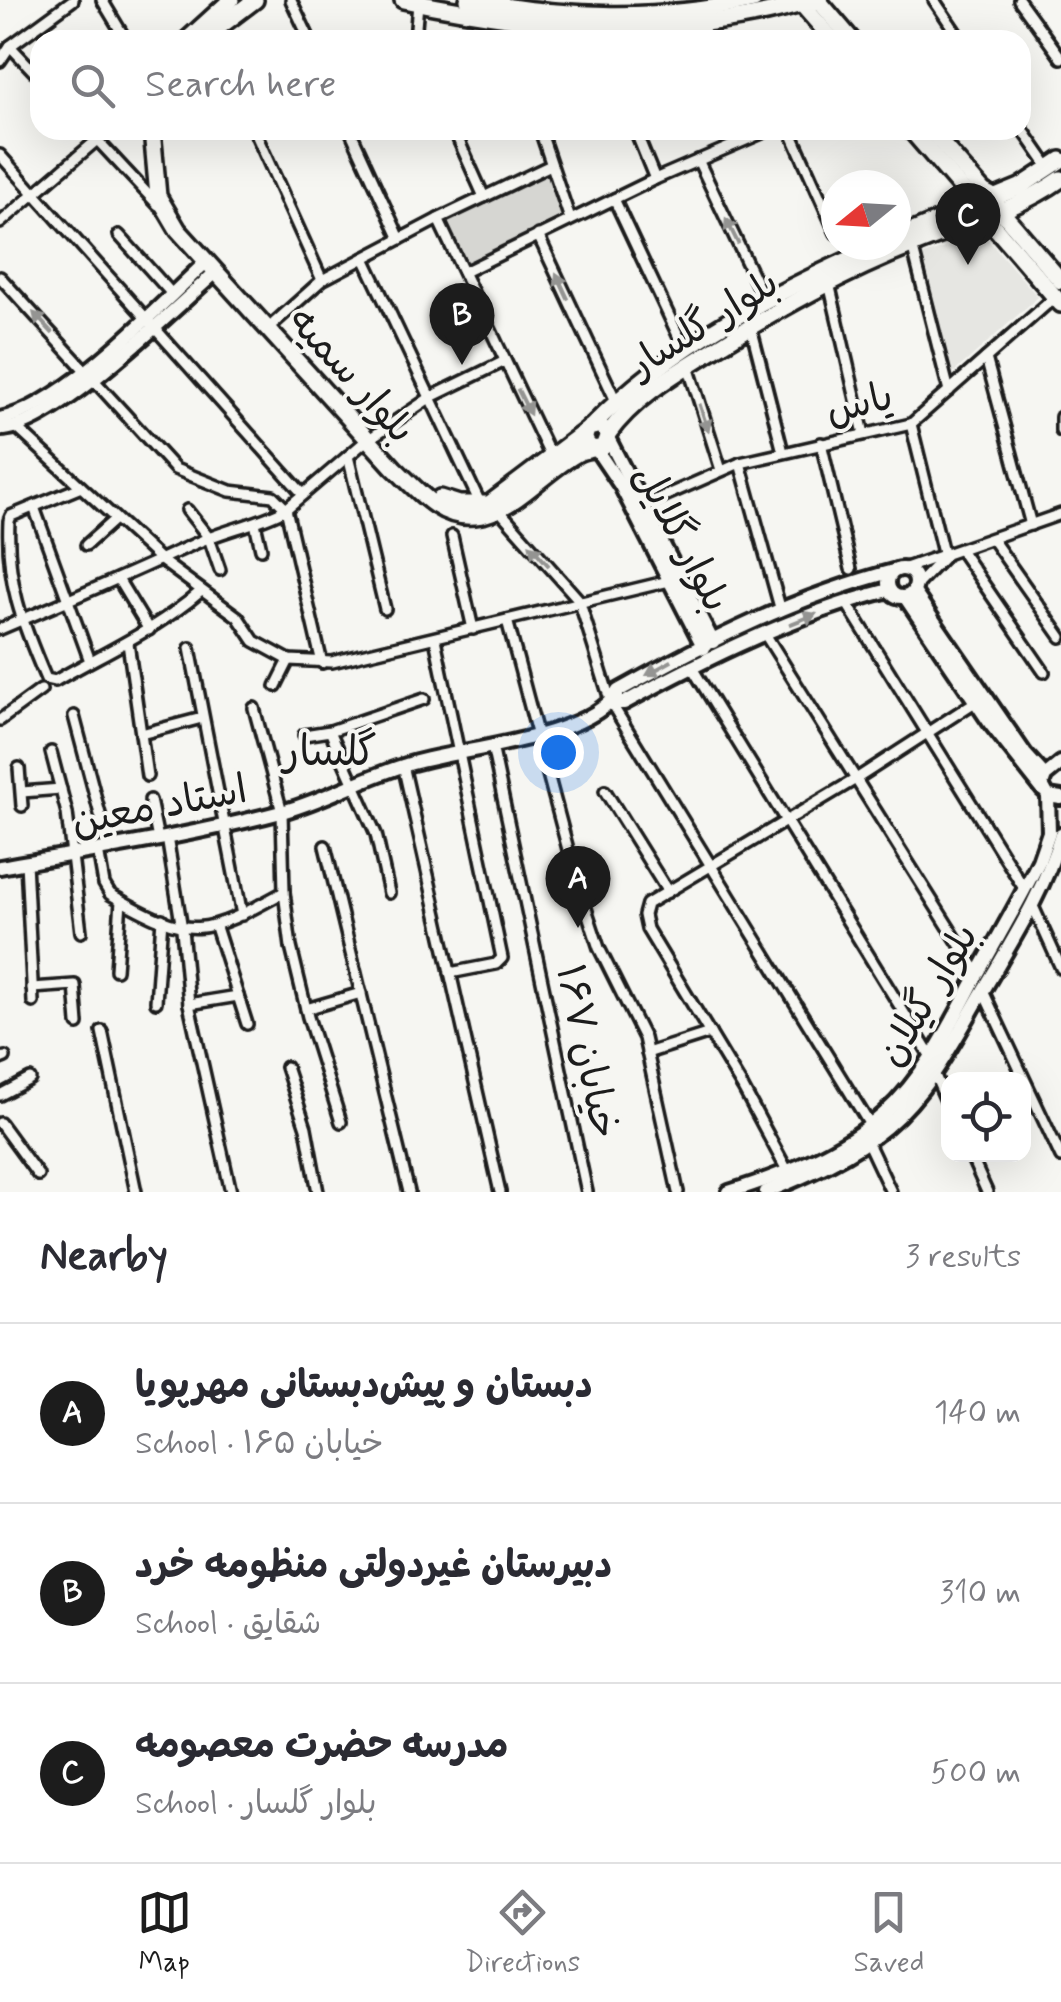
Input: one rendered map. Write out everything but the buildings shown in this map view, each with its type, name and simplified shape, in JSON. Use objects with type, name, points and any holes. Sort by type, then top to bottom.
[{"type":"main road","points":[[199,30],[231,0]]},
{"type":"main road","points":[[217,30],[255,0]]},
{"type":"main road","points":[[605,27],[670,6],[754,0]]},
{"type":"main road","points":[[474,4],[516,21],[605,27],[744,17],[808,1]]},
{"type":"main road","points":[[808,1],[827,30]]},
{"type":"main road","points":[[808,1],[841,30]]},
{"type":"main road","points":[[410,2],[577,8],[605,27]]},
{"type":"main road","name":"بلوار سمیه","points":[[153,140],[158,196],[166,214],[274,323],[304,362]]},
{"type":"main road","name":"بلوار سمیه","points":[[163,140],[168,194],[215,264],[412,485],[445,510],[475,516],[499,510]]},
{"type":"main road","points":[[921,140],[989,208],[1059,294]]},
{"type":"main road","points":[[939,140],[983,191],[989,208]]},
{"type":"main road","name":"بلوار گلسار","points":[[911,239],[1058,176]]},
{"type":"main road","name":"بلوار گلسار","points":[[590,428],[616,402],[831,260]]},
{"type":"main road","name":"بلوار گلسار","points":[[608,436],[626,410],[686,358],[751,327],[871,260]]},
{"type":"main road","points":[[150,323],[172,294],[215,264]]},
{"type":"main road","points":[[0,429],[16,428],[34,420],[215,264]]},
{"type":"main road","points":[[0,420],[34,408],[90,373]]},
{"type":"main road","points":[[481,505],[500,498],[590,428],[604,427],[608,436],[603,447],[578,453],[499,510]]},
{"type":"main road","points":[[590,428],[585,438],[594,448]]},
{"type":"main road","name":"بلوار گلایل","points":[[608,436],[714,656]]},
{"type":"main road","name":"بلوار سمیه","points":[[372,437],[440,498],[481,505]]},
{"type":"main road","name":"بلوار گلایل","points":[[594,448],[611,468],[669,581],[707,641]]},
{"type":"main road","points":[[898,570],[888,581],[890,590],[893,594],[911,592]]},
{"type":"main road","points":[[707,641],[854,582],[898,570],[912,574],[911,592],[976,702],[1049,787]]},
{"type":"main road","points":[[714,656],[846,602],[890,590]]},
{"type":"main road","points":[[911,592],[1049,787]]},
{"type":"main road","name":"استاد معین","points":[[0,867],[282,812],[403,766],[577,723],[611,703],[618,691],[707,641]]},
{"type":"main road","name":"استاد معین","points":[[611,703],[624,704],[714,656]]},
{"type":"main road","points":[[1049,787],[1061,763]]},
{"type":"main road","name":"بلوار گیلان","points":[[729,1192],[788,1172],[870,1125],[902,1096],[931,1057],[1025,890],[1050,832],[1049,787]]},
{"type":"main road","name":"بلوار گیلان","points":[[773,1191],[867,1141],[891,1122],[934,1073],[1032,904],[1052,866],[1061,834]]},
{"type":"street","points":[[32,30],[74,0]]},
{"type":"street","points":[[102,0],[120,30]]},
{"type":"street","points":[[292,0],[306,30]]},
{"type":"street","points":[[934,0],[954,30]]},
{"type":"street","points":[[1020,0],[1061,58]]},
{"type":"street","points":[[410,2],[414,30]]},
{"type":"street","points":[[516,21],[516,30]]},
{"type":"street","points":[[703,22],[704,30]]},
{"type":"street","points":[[0,62],[10,46],[30,32]]},
{"type":"street","points":[[10,46],[30,67]]},
{"type":"street","points":[[0,223],[97,140],[166,214]]},
{"type":"street","points":[[259,140],[322,280]]},
{"type":"street","points":[[355,140],[400,239]]},
{"type":"street","points":[[458,140],[484,197]]},
{"type":"street","points":[[543,140],[570,219]]},
{"type":"street","points":[[639,140],[655,179]]},
{"type":"street","points":[[794,140],[821,199]]},
{"type":"street","points":[[1031,140],[1058,176]]},
{"type":"street","points":[[464,272],[655,179],[745,141]]},
{"type":"street","points":[[0,155],[304,494]]},
{"type":"street","points":[[698,160],[766,301]]},
{"type":"street","points":[[274,323],[322,280],[552,165]]},
{"type":"street","points":[[614,200],[686,358],[721,470]]},
{"type":"street","points":[[438,219],[551,458]]},
{"type":"street","points":[[538,234],[616,402]]},
{"type":"street","points":[[119,235],[172,294]]},
{"type":"street","points":[[364,258],[481,505]]},
{"type":"street","points":[[909,260],[949,391]]},
{"type":"street","points":[[0,277],[175,470],[230,491],[272,496],[286,509],[322,663]]},
{"type":"street","points":[[829,283],[864,434]]},
{"type":"street","name":"یاس","points":[[644,505],[740,463],[911,424],[1059,294]]},
{"type":"street","points":[[751,327],[783,452]]},
{"type":"street","points":[[986,358],[1031,524]]},
{"type":"street","points":[[0,629],[209,538],[286,509],[372,437],[431,397],[505,361]]},
{"type":"street","points":[[1061,417],[1061,431]]},
{"type":"street","points":[[911,424],[944,557]]},
{"type":"street","points":[[16,428],[162,561],[238,617],[254,641],[289,660],[322,663],[669,581]]},
{"type":"street","points":[[822,443],[851,568]]},
{"type":"street","points":[[348,456],[386,609]]},
{"type":"street","points":[[740,463],[782,610]]},
{"type":"street","points":[[81,487],[10,518],[4,536],[14,598],[50,682],[128,643],[200,592]]},
{"type":"street","points":[[34,507],[90,661]]},
{"type":"street","points":[[187,510],[209,538],[220,570]]},
{"type":"street","points":[[499,510],[580,600],[611,703],[870,1125]]},
{"type":"street","points":[[898,570],[1061,514]]},
{"type":"street","points":[[86,545],[116,519]]},
{"type":"street","points":[[255,523],[260,550]]},
{"type":"street","points":[[452,536],[473,628]]},
{"type":"street","points":[[992,539],[1061,637]]},
{"type":"street","points":[[962,550],[1044,672]]},
{"type":"street","points":[[911,592],[944,557]]},
{"type":"street","points":[[118,579],[149,630]]},
{"type":"street","points":[[846,602],[1025,890]]},
{"type":"street","points":[[507,620],[574,872],[600,948],[644,1038],[678,1192]]},
{"type":"street","points":[[765,634],[978,974]]},
{"type":"street","points":[[435,639],[501,962],[450,972]]},
{"type":"street","points":[[128,643],[147,776]]},
{"type":"street","points":[[190,648],[242,915]]},
{"type":"street","points":[[276,686],[289,660]]},
{"type":"street","points":[[691,666],[931,1057]]},
{"type":"street","points":[[0,720],[41,690]]},
{"type":"street","points":[[304,735],[330,731],[424,699]]},
{"type":"street","points":[[788,1172],[647,930],[647,904],[976,702]]},
{"type":"street","points":[[254,708],[282,812],[284,892],[291,947],[340,1122]]},
{"type":"street","points":[[74,716],[104,849],[104,884],[110,894],[182,928],[216,927],[284,892]]},
{"type":"street","points":[[142,734],[202,718]]},
{"type":"street","points":[[330,731],[376,834],[389,894]]},
{"type":"street","name":"خیابان ۱۶۷","points":[[492,746],[587,1192]]},
{"type":"street","points":[[51,752],[61,789],[81,932]]},
{"type":"street","points":[[403,766],[500,1192]]},
{"type":"street","points":[[18,768],[22,806]]},
{"type":"street","points":[[22,792],[61,789]]},
{"type":"street","points":[[604,791],[668,892]]},
{"type":"street","points":[[150,800],[163,838],[182,928],[189,1004],[231,1192]]},
{"type":"street","points":[[326,846],[409,1192]]},
{"type":"street","points":[[26,862],[33,1002]]},
{"type":"street","points":[[116,970],[121,901]]},
{"type":"street","points":[[1032,904],[1061,968]]},
{"type":"street","points":[[156,1002],[162,920]]},
{"type":"street","points":[[216,927],[248,1024]]},
{"type":"street","points":[[32,988],[75,984],[78,1024]]},
{"type":"street","points":[[983,991],[1061,1158]]},
{"type":"street","points":[[306,1010],[361,993]]},
{"type":"street","points":[[189,1004],[238,996]]},
{"type":"street","points":[[102,1031],[136,1192]]},
{"type":"street","points":[[647,1052],[710,1033]]},
{"type":"street","points":[[286,1067],[306,1128],[318,1192]]},
{"type":"street","points":[[934,1073],[941,1089]]},
{"type":"street","points":[[0,1095],[30,1079]]},
{"type":"street","points":[[0,1123],[38,1175]]},
{"type":"street","points":[[867,1141],[892,1192]]},
{"type":"street","points":[[974,1162],[987,1192]]},
{"type":"shaded area","points":[[548,173],[563,216],[467,267],[444,222]]},
{"type":"shaded area","points":[[984,235],[1038,297],[951,375],[923,255]]},
{"type":"place","name":"مدرسه حضرت معصومه","points":[[968,265]]},
{"type":"place","name":"دبیرستان غیردولتی منظومه خرد","points":[[462,365]]},
{"type":"place","name":"دبستان و پیش‌دبستانی مهرپویا","points":[[578,928]]},
{"type":"district","name":"گلسار","points":[[330,750]]}]
